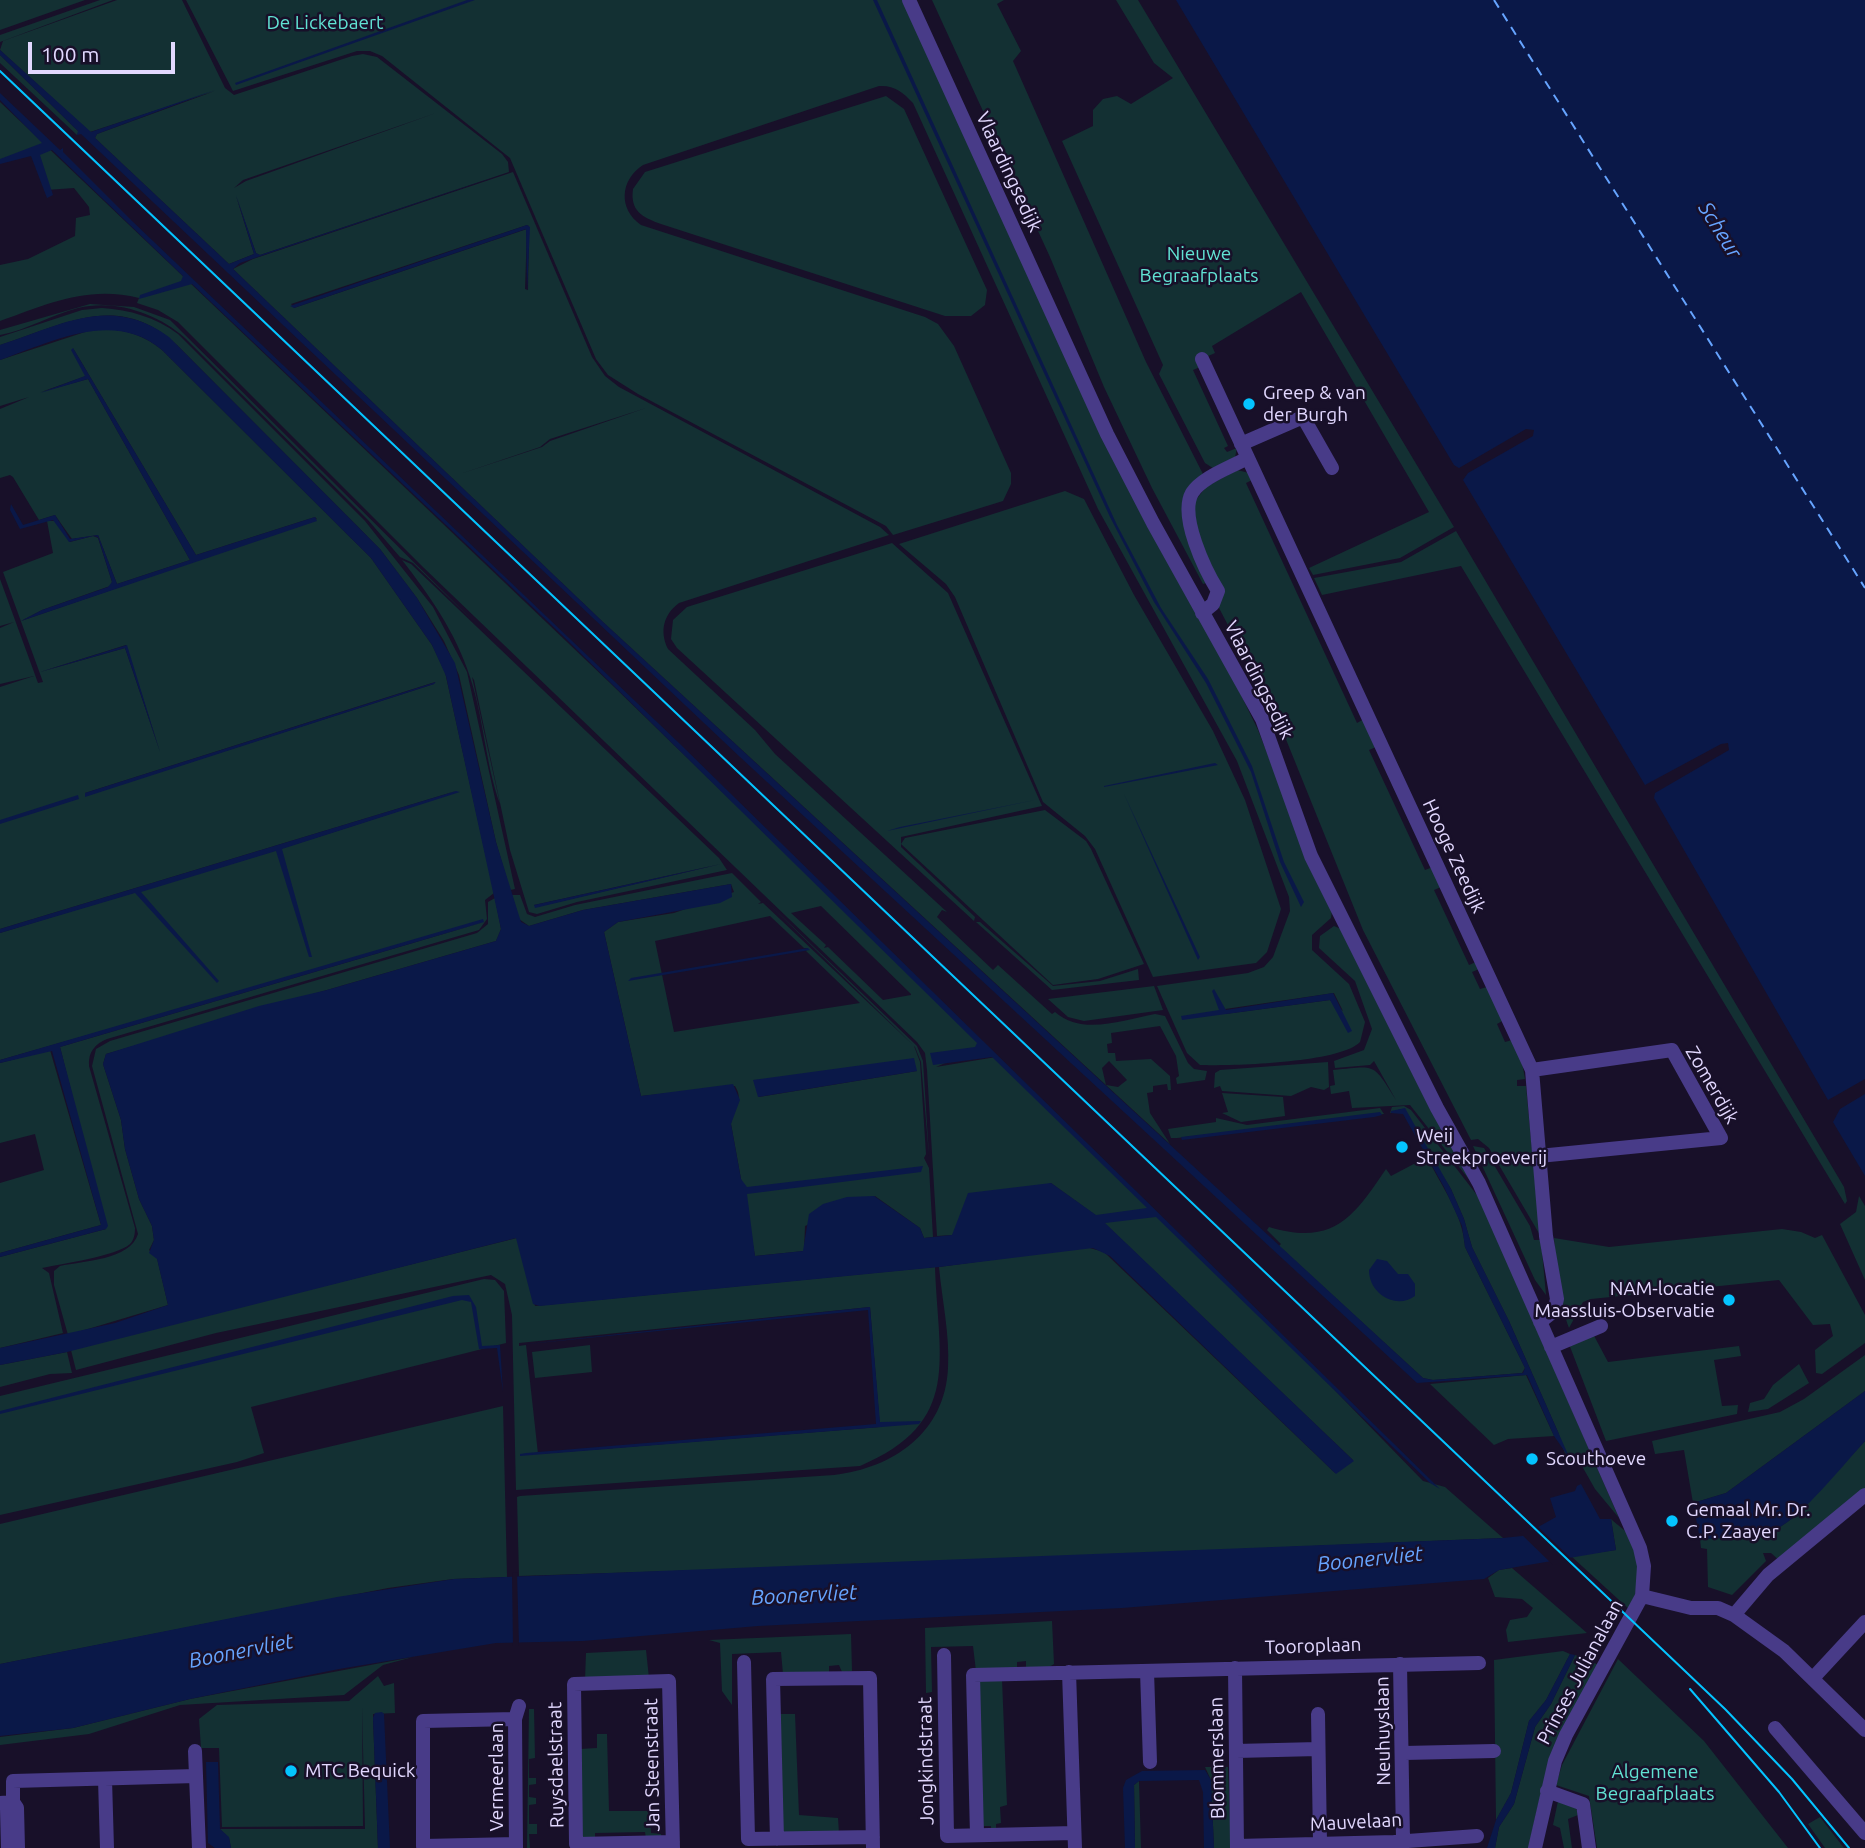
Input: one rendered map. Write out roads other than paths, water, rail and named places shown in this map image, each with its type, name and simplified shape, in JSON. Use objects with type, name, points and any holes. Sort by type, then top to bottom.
[{"type":"street","name":"Vlaardingsedijk","points":[[909,0],[1107,434],[1262,719],[1311,856],[1431,1097],[1479,1183],[1636,1536],[1644,1566],[1642,1596]]},
{"type":"street","name":"Hooge Zeedijk","points":[[1202,359],[1532,1070],[1539,1156],[1557,1299],[1555,1311],[1537,1315]]},
{"type":"street","points":[[1241,444],[1303,417],[1332,468]]},
{"type":"street","points":[[1199,607],[1217,598],[1218,591],[1194,536],[1188,507],[1193,492],[1199,486],[1247,458]]},
{"type":"street","name":"Zomerdijk","points":[[1532,1070],[1672,1050],[1721,1138],[1539,1156]]},
{"type":"street","points":[[1551,1347],[1601,1326]]},
{"type":"street","points":[[1734,1615],[1768,1575],[1865,1495]]},
{"type":"street","points":[[1642,1596],[1692,1608],[1718,1608],[1734,1615],[1809,1673],[1865,1730]]},
{"type":"street","name":"Prinses Julianalaan","points":[[1535,1848],[1547,1791],[1566,1735],[1642,1596]]},
{"type":"street","points":[[1844,1647],[1865,1622]]},
{"type":"street","points":[[1809,1673],[1844,1647],[1865,1637]]},
{"type":"street","name":"Jongkindstraat","points":[[944,1655],[947,1836],[977,1835],[1074,1841]]},
{"type":"street","points":[[744,1662],[748,1839],[873,1843],[870,1678],[773,1679],[777,1839]]},
{"type":"street","name":"Tooroplaan","points":[[977,1835],[973,1675],[1479,1663]]},
{"type":"street","name":"Neuhuyslaan","points":[[1400,1664],[1404,1753],[1403,1839]]},
{"type":"street","name":"Blommerslaan","points":[[1235,1668],[1237,1847]]},
{"type":"street","points":[[1147,1671],[1150,1762]]},
{"type":"street","points":[[1069,1672],[1074,1841]]},
{"type":"street","points":[[1809,1673],[1811,1684],[1865,1740]]},
{"type":"street","name":"Jan Steenstraat","points":[[670,1681],[673,1845]]},
{"type":"street","name":"Ruysdaelstraat","points":[[670,1681],[574,1684],[576,1844],[673,1845]]},
{"type":"street","name":"Vermeerlaan","points":[[517,1713],[516,1846],[423,1846],[423,1721],[517,1713]]},
{"type":"street","points":[[1318,1714],[1320,1843]]},
{"type":"street","points":[[1775,1728],[1832,1790],[1865,1833]]},
{"type":"street","points":[[1236,1751],[1318,1749]]},
{"type":"street","points":[[195,1751],[199,1848]]},
{"type":"street","points":[[1404,1753],[1494,1751]]},
{"type":"street","points":[[8,1848],[6,1802],[13,1781],[196,1776]]},
{"type":"street","points":[[105,1779],[107,1848]]},
{"type":"street","points":[[1547,1791],[1583,1804],[1589,1848]]},
{"type":"street","points":[[6,1802],[17,1808],[18,1848]]},
{"type":"street","name":"Mauvelaan","points":[[1237,1847],[1477,1836]]},
{"type":"water","points":[[467,0],[475,0],[236,85],[235,83]]},
{"type":"water","points":[[873,0],[877,0],[1117,525],[1161,608],[1208,679],[1252,766],[1284,862],[1304,902],[1301,907],[1280,862],[1251,772],[1206,683],[1154,602],[1110,517]]},
{"type":"water","name":"Scheur","points":[[1176,0],[1865,0],[1865,1079],[1828,1100],[1654,798],[1655,793],[1729,750],[1728,743],[1721,744],[1645,785],[1463,480],[1468,473],[1533,436],[1534,430],[1526,429],[1459,468],[1454,465]]},
{"type":"water","points":[[0,50],[91,132],[215,90],[97,134],[95,138],[229,264],[254,254],[236,195],[256,253],[260,255],[510,172],[240,263],[233,269],[603,622],[1423,1378],[1433,1380],[1523,1373],[1525,1368],[1465,1247],[1462,1226],[1444,1187],[1403,1114],[1391,1113],[1405,1108],[1451,1189],[1472,1247],[1509,1321],[1570,1459],[1554,1436],[1527,1375],[1417,1383],[740,757],[81,134],[77,135],[78,131],[0,55]]},
{"type":"water","points":[[0,93],[60,150],[63,148],[63,152],[131,220],[679,743],[1440,1489],[1430,1483],[1156,1217],[1105,1223],[1354,1461],[1336,1474],[1110,1256],[1093,1248],[939,1267],[540,1306],[533,1304],[516,1238],[67,1352],[0,1365],[0,1348],[115,1323],[168,1305],[157,1259],[149,1253],[154,1240],[152,1226],[139,1199],[125,1149],[121,1120],[103,1064],[106,1054],[259,1006],[327,990],[496,941],[501,929],[446,676],[432,645],[371,558],[162,350],[143,338],[103,330],[61,338],[0,360],[0,345],[85,318],[126,317],[147,324],[169,337],[380,549],[417,598],[455,663],[496,842],[521,922],[529,926],[583,910],[731,884],[732,897],[720,903],[618,922],[604,932],[641,1096],[733,1084],[740,1100],[731,1124],[741,1179],[747,1187],[923,1166],[921,1172],[747,1194],[755,1256],[803,1251],[809,1214],[823,1204],[847,1197],[874,1196],[920,1228],[924,1238],[952,1235],[968,1193],[1051,1183],[1096,1215],[1147,1208],[992,1057],[933,1065],[930,1053],[975,1047],[977,1043],[561,634],[192,284],[139,299],[140,295],[181,281],[183,276],[52,150],[40,155],[53,195],[47,198],[31,156],[0,164],[0,159],[42,143],[0,100]]},
{"type":"water","points":[[527,225],[530,227],[527,291],[526,229],[294,308],[290,306]]},
{"type":"water","points":[[73,348],[196,555],[315,517],[317,521],[21,621],[42,610],[108,587],[112,582],[98,537],[69,542],[53,520],[20,529],[10,510],[11,504],[23,525],[55,515],[70,539],[98,535],[117,584],[190,560],[88,379],[40,393],[85,376],[71,350]]},
{"type":"water","points":[[127,645],[160,752],[125,648],[40,672]]},
{"type":"water","points":[[436,682],[434,684],[85,797],[85,793]]},
{"type":"water","points":[[1215,763],[1218,765],[1104,787],[1104,786]]},
{"type":"water","points":[[456,791],[460,792],[282,849],[312,957],[309,957],[276,851],[141,892],[219,981],[217,983],[135,893],[0,933],[0,929]]},
{"type":"water","points":[[1124,794],[1200,957],[1198,960]]},
{"type":"water","points":[[78,795],[79,799],[0,824],[0,820]]},
{"type":"water","points":[[1035,800],[887,831],[900,827]]},
{"type":"water","points":[[721,864],[535,908],[534,905]]},
{"type":"water","points":[[483,919],[484,922],[60,1047],[108,1226],[106,1229],[0,1257],[0,1253],[101,1225],[52,1051],[0,1063],[0,1060]]},
{"type":"water","points":[[808,948],[810,950],[628,981],[631,978]]},
{"type":"water","points":[[1214,989],[1226,1010],[1333,993],[1352,1031],[1348,1033],[1330,1000],[1182,1020],[1181,1016],[1219,1010],[1212,991]]},
{"type":"water","points":[[914,1058],[917,1071],[758,1097],[753,1080]]},
{"type":"water","points":[[1865,1094],[1865,1176],[1833,1122],[1840,1109]]},
{"type":"water","points":[[1380,1112],[1382,1115],[1374,1117],[1182,1140],[1181,1137]]},
{"type":"water","points":[[1377,1259],[1387,1261],[1398,1274],[1408,1274],[1415,1284],[1415,1296],[1400,1301],[1385,1297],[1379,1292],[1370,1279],[1369,1270]]},
{"type":"water","points":[[469,1295],[476,1307],[482,1346],[500,1345],[503,1392],[497,1348],[479,1349],[471,1302],[462,1300],[0,1414],[0,1411],[453,1296]]},
{"type":"water","points":[[870,1307],[880,1422],[921,1421],[919,1424],[520,1456],[526,1453],[876,1424],[868,1310],[518,1345]]},
{"type":"water","points":[[1865,1391],[1865,1441],[1798,1514],[1767,1532],[1700,1539],[1693,1503],[1726,1493]]},
{"type":"water","name":"Boonervliet","points":[[1581,1484],[1600,1519],[1611,1519],[1616,1550],[1499,1570],[1484,1579],[1122,1608],[758,1626],[583,1641],[496,1643],[339,1669],[190,1699],[73,1728],[0,1736],[0,1664],[337,1597],[454,1579],[1503,1538],[1522,1536],[1556,1517],[1550,1498],[1575,1491]]},
{"type":"water","points":[[1570,1654],[1575,1655],[1551,1704],[1535,1727],[1514,1804],[1499,1827],[1495,1848],[1487,1848],[1496,1820],[1511,1793],[1529,1721],[1546,1700]]},
{"type":"water","points":[[382,1712],[390,1848],[378,1848],[373,1718],[375,1713]]},
{"type":"water","points":[[206,1762],[218,1762],[220,1829],[229,1837],[231,1848],[215,1848],[208,1843]]},
{"type":"water","points":[[1205,1770],[1211,1780],[1214,1848],[1204,1848],[1203,1792],[1199,1780],[1139,1781],[1134,1785],[1135,1848],[1125,1848],[1123,1788],[1126,1780],[1142,1771]]},
{"type":"tram line","points":[[0,71],[1725,1709],[1792,1779],[1849,1848]]},
{"type":"tram line","points":[[1690,1689],[1779,1792],[1820,1848]]},
{"type":"place","name":"Greep & van der Burgh","points":[[1249,404]]},
{"type":"place","name":"Weij Streekproeverij","points":[[1402,1147]]},
{"type":"place","name":"NAM-locatie Maassluis-Observatie","points":[[1729,1300]]},
{"type":"place","name":"Scouthoeve","points":[[1532,1459]]},
{"type":"place","name":"Gemaal Mr. Dr. C.P. Zaayer","points":[[1672,1521]]},
{"type":"place","name":"MTC Bequick","points":[[291,1771]]},
{"type":"park label","name":"De Lickebaert","points":[[325,23]]},
{"type":"park label","name":"Nieuwe Begraafplaats","points":[[1199,265]]},
{"type":"park label","name":"Algemene Begraafplaats","points":[[1655,1783]]}]
